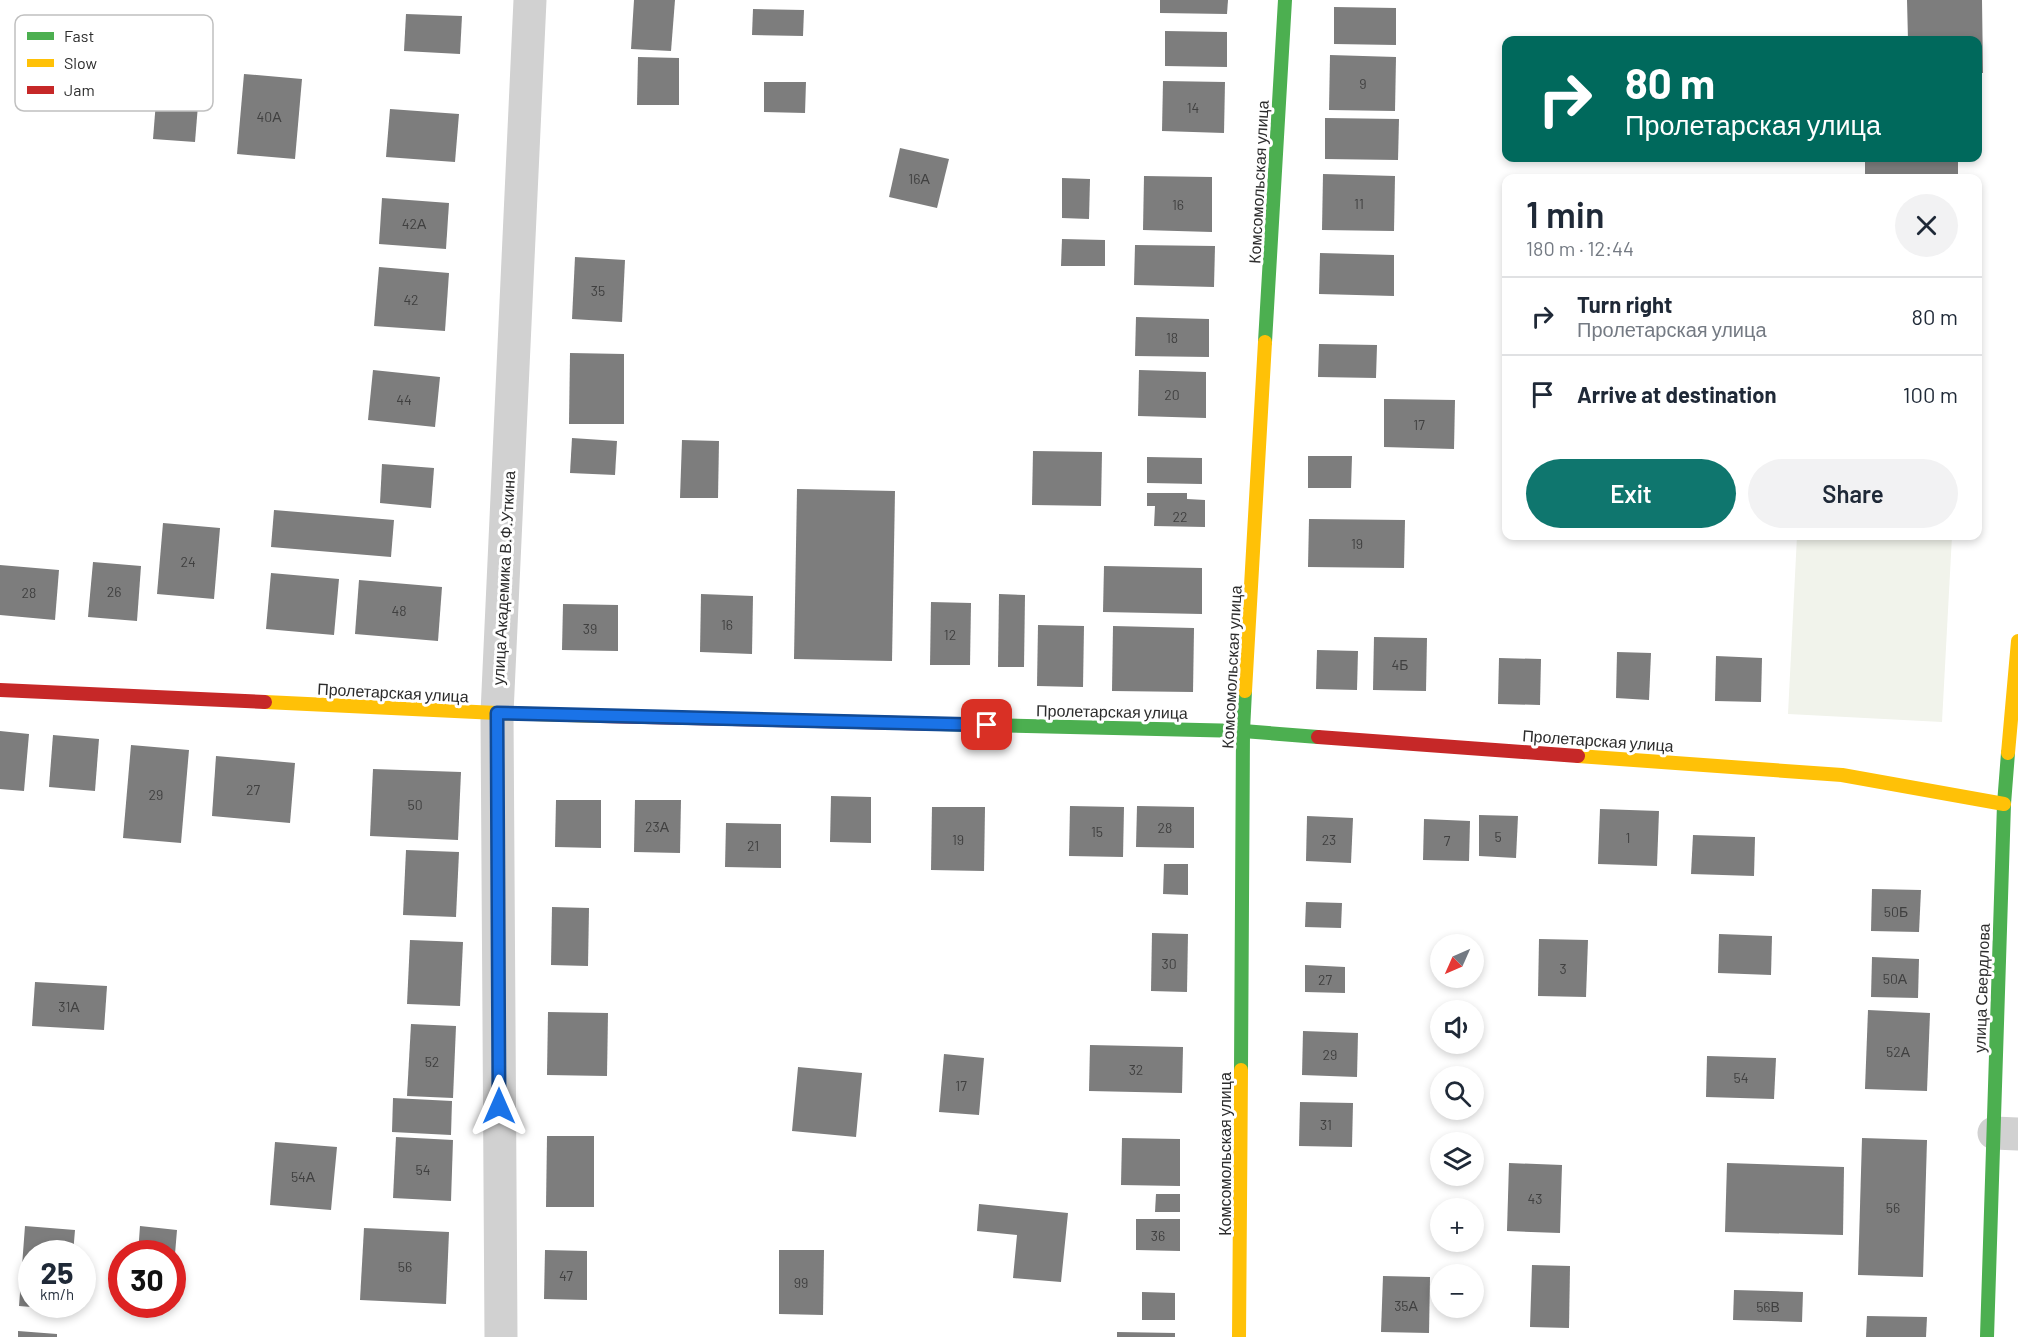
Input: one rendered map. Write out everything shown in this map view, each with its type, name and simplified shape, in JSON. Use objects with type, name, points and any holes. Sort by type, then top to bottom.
[{"type":"main road","name":"Комсомольская улица","points":[[1239,1337],[1243,731],[1285,0]]},
{"type":"main road","name":"улица Свердлова","points":[[1987,1337],[2006,1134],[2004,804],[2018,641]]},
{"type":"main road","name":"Пролетарская улица","points":[[0,690],[497,713],[1243,731],[1842,775],[2004,804]]},
{"type":"street","name":"улица Академика В.Ф.Уткина","points":[[501,1337],[497,713],[530,0]]},
{"type":"shaded area","points":[[1797,540],[1952,540],[1942,722],[1788,714]]},
{"type":"building","points":[[634,0],[675,0],[671,51],[631,49]]},
{"type":"building","points":[[1160,0],[1228,0],[1227,14],[1160,13]]},
{"type":"building","points":[[1907,0],[1982,0],[1983,73],[1982,36],[1908,36]]},
{"type":"building","points":[[1334,7],[1396,8],[1396,45],[1334,44]]},
{"type":"building","points":[[753,9],[804,10],[803,36],[752,35]]},
{"type":"building","points":[[406,14],[462,16],[460,54],[404,51]]},
{"type":"building","points":[[1165,31],[1227,32],[1227,67],[1165,66]]},
{"type":"building","points":[[1330,55],[1396,57],[1395,111],[1329,110]]},
{"type":"building","points":[[638,57],[679,58],[679,105],[637,105]]},
{"type":"building","points":[[244,74],[302,79],[295,159],[237,154]]},
{"type":"building","points":[[1163,81],[1225,82],[1224,133],[1162,131]]},
{"type":"building","points":[[764,82],[806,82],[805,113],[764,112]]},
{"type":"building","points":[[390,109],[459,114],[455,162],[386,157]]},
{"type":"building","points":[[155,111],[198,111],[195,142],[153,139]]},
{"type":"building","points":[[1325,118],[1399,119],[1398,160],[1325,159]]},
{"type":"building","points":[[900,148],[949,159],[937,208],[889,197]]},
{"type":"building","points":[[1865,162],[1958,162],[1958,174],[1865,174]]},
{"type":"building","points":[[1323,174],[1395,176],[1394,231],[1322,230]]},
{"type":"building","points":[[1144,176],[1212,177],[1212,232],[1143,230]]},
{"type":"building","points":[[1062,178],[1090,179],[1089,219],[1062,218]]},
{"type":"building","points":[[382,198],[449,203],[446,249],[379,244]]},
{"type":"building","points":[[1062,239],[1105,240],[1105,266],[1061,266]]},
{"type":"building","points":[[1135,245],[1215,246],[1214,287],[1134,285]]},
{"type":"building","points":[[1320,253],[1394,255],[1394,296],[1319,294]]},
{"type":"building","points":[[575,257],[625,260],[622,322],[572,319]]},
{"type":"building","points":[[379,267],[449,273],[445,331],[374,326]]},
{"type":"building","points":[[1136,317],[1209,319],[1209,357],[1135,356]]},
{"type":"building","points":[[1319,344],[1377,345],[1376,378],[1318,377]]},
{"type":"building","points":[[570,353],[624,354],[624,424],[569,424]]},
{"type":"building","points":[[373,370],[440,377],[435,427],[368,420]]},
{"type":"building","points":[[1139,370],[1206,372],[1206,418],[1138,416]]},
{"type":"building","points":[[1384,399],[1455,400],[1454,449],[1384,447]]},
{"type":"building","points":[[572,438],[617,441],[615,475],[570,473]]},
{"type":"building","points":[[682,440],[719,441],[718,498],[680,498]]},
{"type":"building","points":[[1033,451],[1102,452],[1101,506],[1032,505]]},
{"type":"building","points":[[1308,456],[1352,456],[1351,488],[1308,488]]},
{"type":"building","points":[[1147,457],[1202,458],[1202,484],[1147,483]]},
{"type":"building","points":[[382,464],[434,468],[431,508],[380,503]]},
{"type":"building","points":[[797,489],[895,491],[892,661],[794,659]]},
{"type":"building","points":[[1147,493],[1187,493],[1187,499],[1205,500],[1205,527],[1154,526],[1155,506],[1147,506]]},
{"type":"building","points":[[274,510],[394,520],[391,557],[271,547]]},
{"type":"building","points":[[1309,519],[1405,520],[1404,568],[1308,567]]},
{"type":"building","points":[[163,523],[220,528],[214,599],[157,594]]},
{"type":"building","points":[[93,562],[141,566],[137,621],[88,617]]},
{"type":"building","points":[[0,565],[59,570],[55,620],[0,615]]},
{"type":"building","points":[[1104,566],[1202,568],[1202,614],[1103,612]]},
{"type":"building","points":[[271,573],[339,579],[334,635],[266,629]]},
{"type":"building","points":[[359,580],[442,587],[438,641],[355,634]]},
{"type":"building","points":[[701,594],[753,596],[752,654],[700,652]]},
{"type":"building","points":[[999,594],[1025,595],[1024,667],[998,667]]},
{"type":"building","points":[[931,602],[971,603],[970,665],[930,665]]},
{"type":"building","points":[[563,604],[618,605],[618,651],[562,650]]},
{"type":"building","points":[[1038,625],[1084,626],[1083,687],[1037,686]]},
{"type":"building","points":[[1113,626],[1194,628],[1193,692],[1112,691]]},
{"type":"building","points":[[1374,637],[1427,638],[1426,691],[1373,690]]},
{"type":"building","points":[[1317,650],[1358,651],[1357,690],[1316,689]]},
{"type":"building","points":[[1617,652],[1651,653],[1649,700],[1616,698]]},
{"type":"building","points":[[1716,656],[1762,658],[1761,702],[1715,701]]},
{"type":"building","points":[[1499,658],[1541,659],[1540,705],[1498,704]]},
{"type":"building","points":[[0,731],[29,734],[24,791],[0,789]]},
{"type":"building","points":[[53,735],[99,739],[95,791],[49,787]]},
{"type":"building","points":[[131,745],[189,750],[181,843],[123,838]]},
{"type":"building","points":[[216,756],[295,763],[290,823],[212,816]]},
{"type":"building","points":[[373,769],[461,772],[458,840],[370,836]]},
{"type":"building","points":[[831,796],[871,797],[871,843],[830,842]]},
{"type":"building","points":[[556,800],[601,800],[601,848],[555,847]]},
{"type":"building","points":[[635,800],[681,800],[680,853],[634,852]]},
{"type":"building","points":[[1070,806],[1124,807],[1123,857],[1069,856]]},
{"type":"building","points":[[1137,806],[1194,807],[1194,848],[1136,847]]},
{"type":"building","points":[[932,807],[985,807],[984,871],[931,870]]},
{"type":"building","points":[[1600,809],[1659,811],[1657,866],[1598,864]]},
{"type":"building","points":[[1479,815],[1518,816],[1516,858],[1479,856]]},
{"type":"building","points":[[1307,816],[1353,818],[1351,863],[1306,861]]},
{"type":"building","points":[[1424,819],[1470,821],[1469,861],[1423,860]]},
{"type":"building","points":[[726,823],[781,824],[781,868],[725,867]]},
{"type":"building","points":[[1693,835],[1755,837],[1754,876],[1691,874]]},
{"type":"building","points":[[406,850],[459,852],[456,917],[403,915]]},
{"type":"building","points":[[1164,864],[1188,864],[1188,895],[1163,894]]},
{"type":"building","points":[[1872,889],[1921,890],[1919,932],[1871,931]]},
{"type":"building","points":[[1306,902],[1342,903],[1341,928],[1305,927]]},
{"type":"building","points":[[552,907],[589,908],[588,966],[551,965]]},
{"type":"building","points":[[1152,933],[1188,934],[1187,992],[1151,991]]},
{"type":"building","points":[[1719,934],[1772,936],[1771,975],[1718,973]]},
{"type":"building","points":[[1539,939],[1588,940],[1586,997],[1538,996]]},
{"type":"building","points":[[410,940],[463,942],[460,1006],[407,1004]]},
{"type":"building","points":[[1872,957],[1919,959],[1918,998],[1871,997]]},
{"type":"building","points":[[1305,965],[1345,967],[1345,993],[1305,992]]},
{"type":"building","points":[[35,982],[107,986],[104,1030],[32,1026]]},
{"type":"building","points":[[1868,1010],[1930,1013],[1927,1091],[1865,1089]]},
{"type":"building","points":[[548,1012],[608,1013],[607,1076],[547,1075]]},
{"type":"building","points":[[411,1024],[456,1026],[453,1098],[407,1096]]},
{"type":"building","points":[[1303,1031],[1358,1033],[1357,1077],[1302,1075]]},
{"type":"building","points":[[1090,1045],[1183,1047],[1182,1093],[1089,1091]]},
{"type":"building","points":[[944,1054],[984,1058],[979,1115],[939,1112]]},
{"type":"building","points":[[1707,1056],[1776,1058],[1774,1099],[1706,1097]]},
{"type":"building","points":[[798,1067],[862,1073],[856,1137],[792,1131]]},
{"type":"building","points":[[393,1098],[452,1101],[451,1135],[392,1132]]},
{"type":"building","points":[[1300,1102],[1353,1103],[1352,1147],[1299,1146]]},
{"type":"building","points":[[547,1136],[594,1136],[594,1207],[546,1207]]},
{"type":"building","points":[[396,1137],[453,1140],[451,1201],[393,1198]]},
{"type":"building","points":[[1122,1138],[1180,1139],[1180,1186],[1121,1185]]},
{"type":"building","points":[[1862,1138],[1927,1140],[1923,1277],[1858,1275]]},
{"type":"building","points":[[275,1142],[337,1147],[331,1210],[270,1205]]},
{"type":"building","points":[[1509,1163],[1562,1165],[1560,1233],[1507,1231]]},
{"type":"building","points":[[1727,1163],[1844,1167],[1843,1235],[1725,1232]]},
{"type":"building","points":[[1156,1194],[1180,1194],[1180,1212],[1155,1212]]},
{"type":"building","points":[[979,1204],[1068,1213],[1061,1282],[1013,1278],[1017,1235],[977,1231]]},
{"type":"building","points":[[1136,1219],[1180,1219],[1180,1251],[1136,1250]]},
{"type":"building","points":[[25,1226],[75,1230],[74,1240],[24,1240]]},
{"type":"building","points":[[140,1226],[177,1230],[176,1240],[139,1240]]},
{"type":"building","points":[[364,1228],[449,1232],[446,1304],[360,1300]]},
{"type":"building","points":[[545,1250],[587,1251],[587,1300],[544,1299]]},
{"type":"building","points":[[779,1250],[824,1250],[823,1315],[779,1314]]},
{"type":"building","points":[[1532,1265],[1570,1266],[1569,1328],[1530,1327]]},
{"type":"building","points":[[1383,1276],[1430,1277],[1429,1333],[1381,1332]]},
{"type":"building","points":[[1734,1290],[1803,1292],[1802,1322],[1733,1320]]},
{"type":"building","points":[[1142,1292],[1175,1293],[1175,1320],[1142,1320]]},
{"type":"building","points":[[1867,1316],[1927,1317],[1926,1337],[1866,1337]]},
{"type":"building","points":[[18,1331],[57,1334],[57,1337],[18,1337]]},
{"type":"building","points":[[1117,1332],[1175,1333],[1175,1337],[1117,1337]]},
{"type":"traffic: fast","points":[[1265,342],[1285,0]]},
{"type":"traffic: fast","points":[[1241,1070],[1245,691]]},
{"type":"traffic: fast","points":[[941,724],[1243,731],[1318,737]]},
{"type":"traffic: fast","points":[[1987,1337],[2004,804],[2008,753]]},
{"type":"traffic: slow","points":[[1245,691],[1265,342]]},
{"type":"traffic: slow","points":[[2008,753],[2018,641]]},
{"type":"traffic: slow","points":[[265,702],[601,716]]},
{"type":"traffic: slow","points":[[1578,756],[1842,775],[2004,804]]},
{"type":"traffic: slow","points":[[1239,1337],[1241,1070]]},
{"type":"traffic: jam","points":[[0,690],[265,702]]},
{"type":"traffic: jam","points":[[601,716],[941,724]]},
{"type":"traffic: jam","points":[[1318,737],[1578,756]]},
{"type":"route","points":[[499,1106],[497,713],[987,725]]}]
